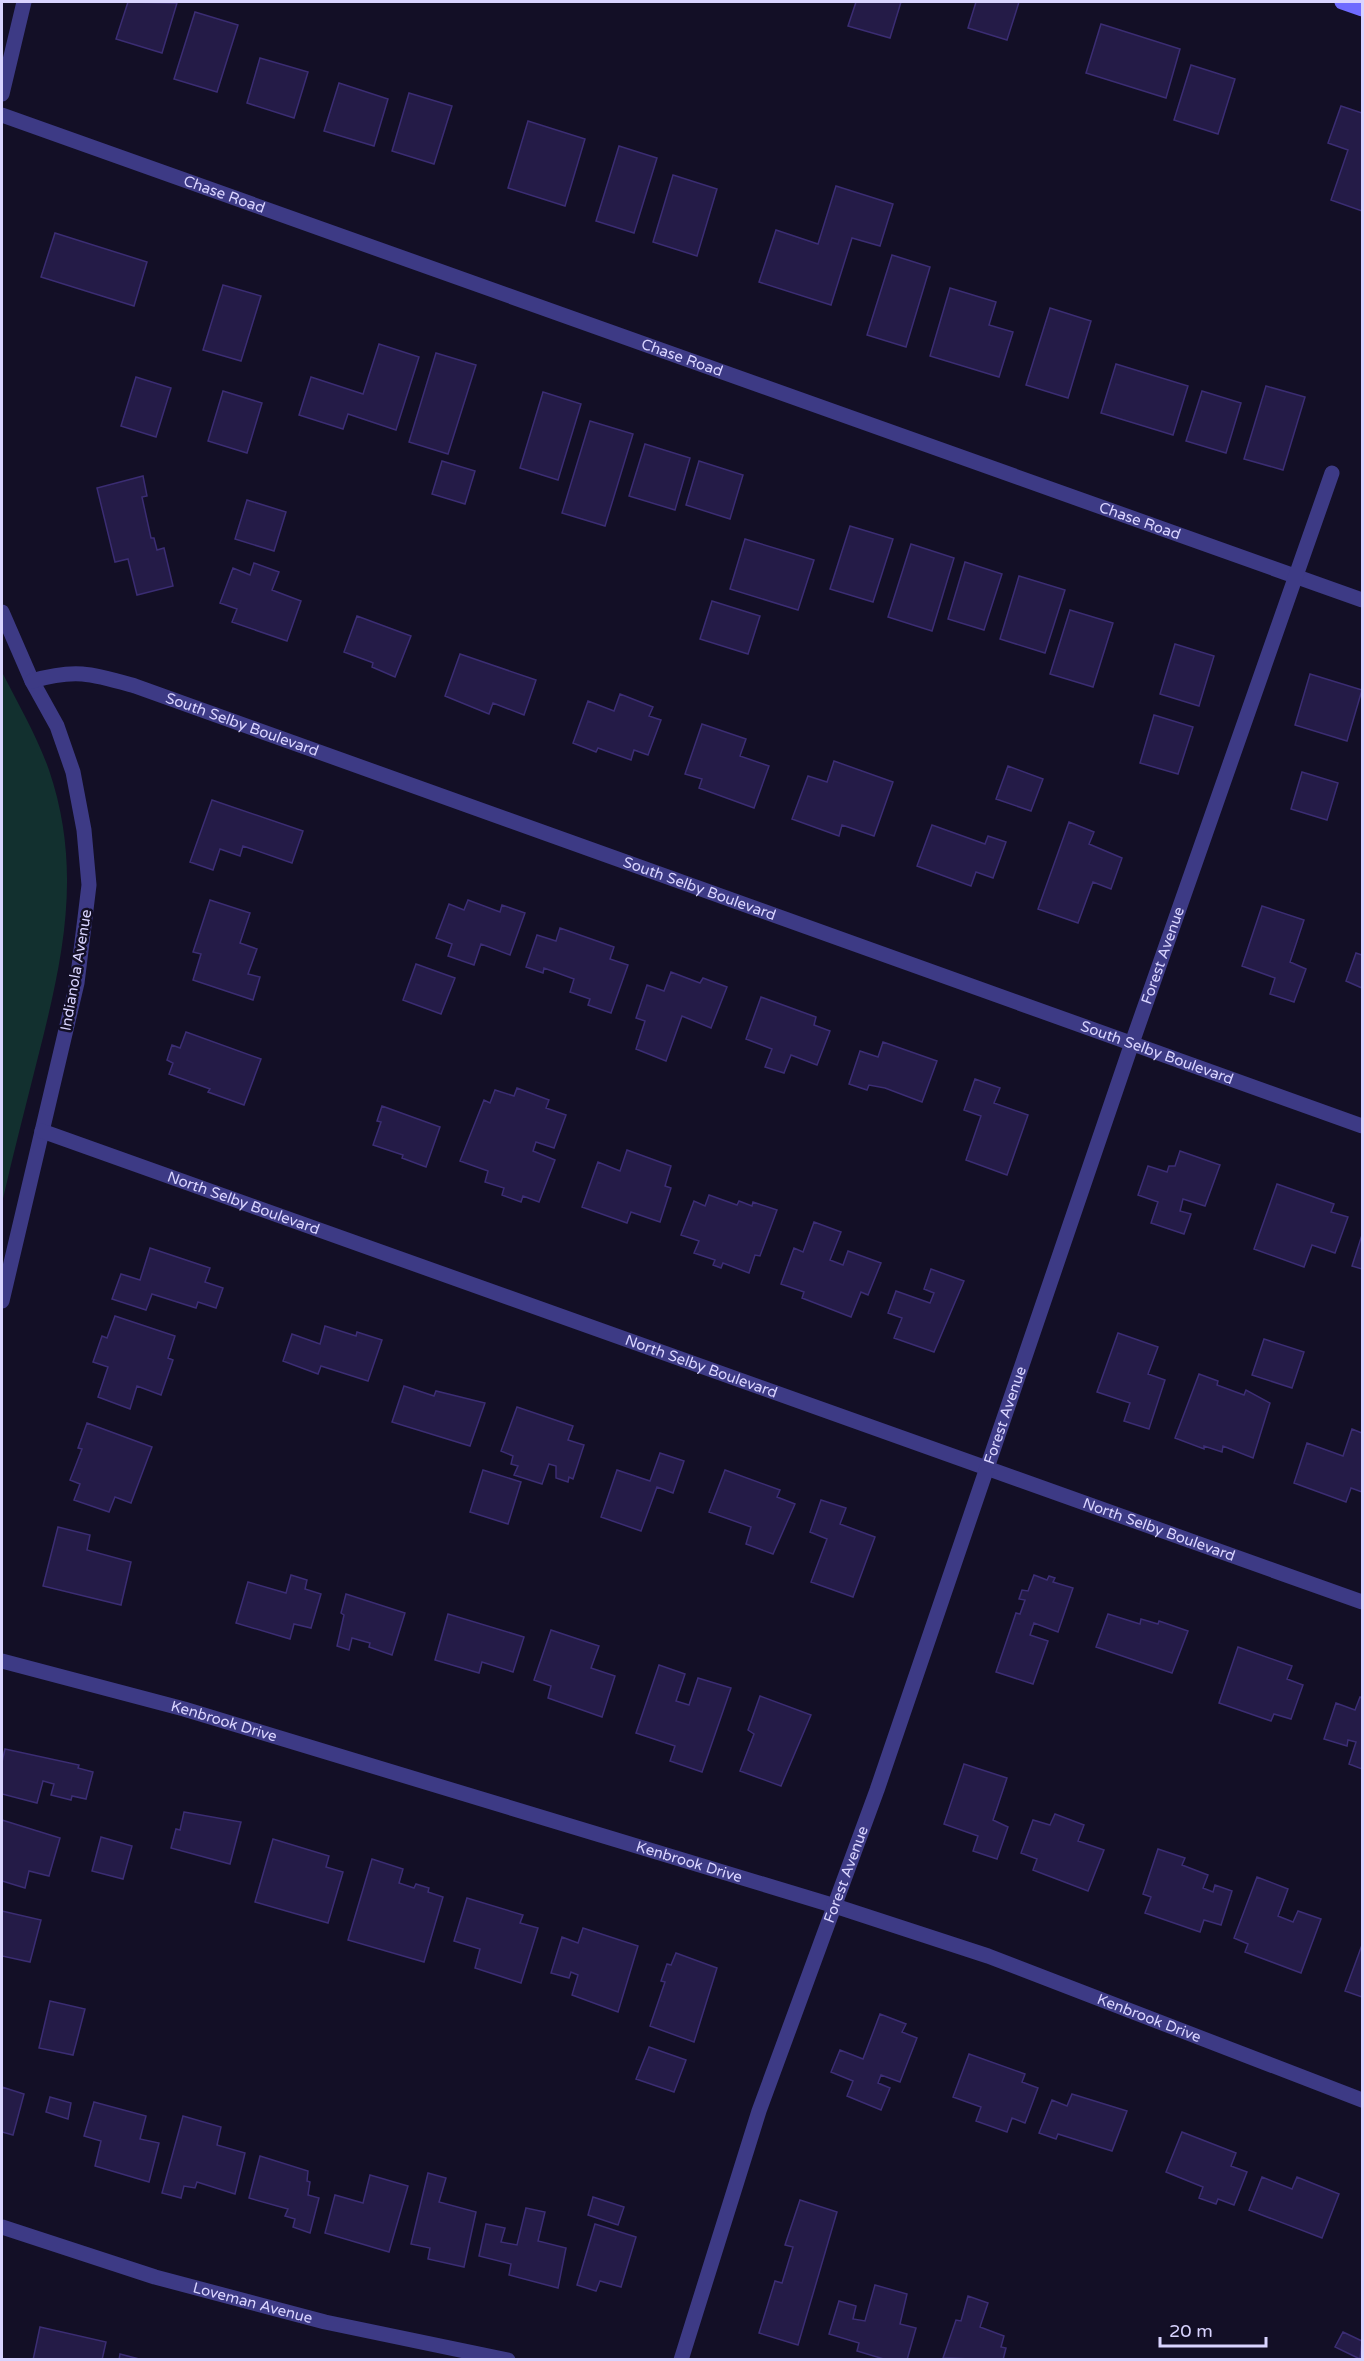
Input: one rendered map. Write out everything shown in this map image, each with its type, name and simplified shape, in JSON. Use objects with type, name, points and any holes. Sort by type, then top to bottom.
[{"type":"main road","points":[[1342,2],[1362,9]]},
{"type":"street","points":[[2,94],[24,2]]},
{"type":"street","name":"Chase Road","points":[[2,115],[1362,600]]},
{"type":"street","name":"Forest Avenue","points":[[681,2360],[759,2111],[877,1790],[1132,1043],[1332,473]]},
{"type":"street","name":"Indianola Avenue","points":[[2,612],[32,681],[57,726],[73,772],[84,830],[89,885],[77,983],[2,1301]]},
{"type":"street","name":"South Selby Boulevard","points":[[32,681],[60,673],[89,673],[135,686],[1362,1126]]},
{"type":"street","name":"North Selby Boulevard","points":[[42,1131],[1362,1602]]},
{"type":"street","name":"Kenbrook Drive","points":[[2,1661],[184,1709],[835,1906],[988,1956],[1362,2100]]},
{"type":"street","name":"Loveman Avenue","points":[[2,2227],[155,2277],[325,2322],[508,2360]]},
{"type":"green space","points":[[2,672],[33,732],[49,770],[59,807],[65,843],[67,879],[66,914],[55,985],[2,1203]]},
{"type":"building","points":[[128,2],[177,3],[162,53],[116,39]]},
{"type":"building","points":[[856,2],[901,2],[890,38],[848,26]]},
{"type":"building","points":[[976,2],[1019,2],[1007,40],[968,28]]},
{"type":"building","points":[[195,12],[238,25],[217,92],[174,79]]},
{"type":"building","points":[[1101,24],[1180,49],[1166,98],[1086,73]]},
{"type":"building","points":[[260,58],[308,72],[294,118],[247,103]]},
{"type":"building","points":[[1191,65],[1235,79],[1218,134],[1174,120]]},
{"type":"building","points":[[339,83],[388,99],[374,146],[324,131]]},
{"type":"building","points":[[409,93],[452,106],[434,164],[392,151]]},
{"type":"building","points":[[1341,106],[1362,113],[1362,211],[1331,200],[1348,150],[1328,143]]},
{"type":"building","points":[[528,121],[585,139],[565,206],[508,188]]},
{"type":"building","points":[[619,146],[657,158],[634,233],[596,221]]},
{"type":"building","points":[[673,175],[717,189],[697,256],[653,242]]},
{"type":"building","points":[[836,186],[893,204],[880,246],[852,238],[831,305],[759,282],[776,230],[818,244]]},
{"type":"building","points":[[55,233],[147,262],[134,306],[41,277]]},
{"type":"building","points":[[892,255],[930,267],[906,347],[867,335]]},
{"type":"building","points":[[223,285],[261,296],[241,361],[203,350]]},
{"type":"building","points":[[950,288],[996,302],[989,325],[1013,332],[999,377],[930,356]]},
{"type":"building","points":[[1050,308],[1091,321],[1068,398],[1026,385]]},
{"type":"building","points":[[379,344],[419,357],[396,430],[348,414],[343,429],[299,415],[311,377],[363,394]]},
{"type":"building","points":[[436,353],[476,365],[448,454],[409,442]]},
{"type":"building","points":[[1116,364],[1188,386],[1173,435],[1101,413]]},
{"type":"building","points":[[136,377],[171,388],[156,437],[121,426]]},
{"type":"building","points":[[1266,386],[1305,397],[1283,470],[1244,459]]},
{"type":"building","points":[[223,391],[262,403],[247,453],[208,441]]},
{"type":"building","points":[[1202,391],[1241,403],[1226,453],[1186,441]]},
{"type":"building","points":[[543,392],[581,404],[558,480],[520,468]]},
{"type":"building","points":[[590,421],[633,434],[605,526],[562,513]]},
{"type":"building","points":[[645,444],[690,458],[675,510],[629,496]]},
{"type":"building","points":[[442,461],[475,471],[465,504],[432,494]]},
{"type":"building","points":[[699,461],[743,475],[730,519],[686,505]]},
{"type":"building","points":[[143,476],[147,496],[142,497],[151,538],[154,538],[157,550],[164,548],[173,586],[137,595],[128,559],[115,562],[97,488]]},
{"type":"building","points":[[247,500],[286,512],[274,551],[235,539]]},
{"type":"building","points":[[850,526],[893,539],[873,602],[830,589]]},
{"type":"building","points":[[745,539],[814,560],[798,610],[730,589]]},
{"type":"building","points":[[911,544],[954,558],[932,631],[888,617]]},
{"type":"building","points":[[965,562],[1002,574],[984,630],[948,619]]},
{"type":"building","points":[[254,563],[279,572],[272,590],[301,601],[287,641],[232,622],[237,609],[220,603],[233,568],[250,575]]},
{"type":"building","points":[[1019,576],[1065,590],[1045,653],[1000,639]]},
{"type":"building","points":[[712,601],[760,616],[748,654],[700,639]]},
{"type":"building","points":[[1070,610],[1113,623],[1093,687],[1050,674]]},
{"type":"building","points":[[357,616],[411,636],[395,677],[372,667],[371,662],[344,652]]},
{"type":"building","points":[[1175,644],[1214,656],[1199,706],[1160,694]]},
{"type":"building","points":[[460,654],[536,680],[524,715],[493,703],[489,714],[445,696]]},
{"type":"building","points":[[1310,674],[1362,690],[1347,741],[1295,725]]},
{"type":"building","points":[[620,694],[653,707],[649,716],[661,720],[648,755],[634,750],[631,760],[598,748],[596,752],[573,743],[588,701],[614,711]]},
{"type":"building","points":[[1154,715],[1193,727],[1178,774],[1140,763]]},
{"type":"building","points":[[702,724],[746,739],[740,756],[769,766],[754,808],[699,788],[702,779],[685,774]]},
{"type":"building","points":[[834,761],[893,782],[874,836],[842,825],[839,836],[792,819],[808,776],[827,782]]},
{"type":"building","points":[[1008,766],[1043,779],[1031,811],[996,799]]},
{"type":"building","points":[[1302,772],[1338,783],[1327,820],[1291,809]]},
{"type":"building","points":[[212,800],[303,831],[292,863],[243,846],[240,856],[220,849],[213,870],[190,862]]},
{"type":"building","points":[[1069,822],[1094,832],[1089,844],[1122,858],[1111,889],[1093,882],[1078,923],[1038,909]]},
{"type":"building","points":[[932,825],[985,844],[988,836],[1006,842],[993,878],[976,872],[971,886],[917,866]]},
{"type":"building","points":[[210,900],[250,913],[240,943],[257,949],[248,974],[260,977],[253,1000],[193,980],[201,954],[193,952]]},
{"type":"building","points":[[468,900],[500,912],[502,905],[525,913],[510,955],[481,944],[474,965],[448,956],[452,944],[436,938],[449,904],[464,910]]},
{"type":"building","points":[[1262,906],[1304,920],[1290,962],[1306,969],[1294,1002],[1270,994],[1275,978],[1242,966]]},
{"type":"building","points":[[560,928],[614,947],[610,959],[628,965],[611,1013],[588,1005],[590,999],[570,992],[574,979],[544,968],[543,973],[526,967],[537,935],[556,941]]},
{"type":"building","points":[[1356,953],[1362,955],[1362,988],[1346,981]]},
{"type":"building","points":[[416,964],[455,978],[441,1014],[403,1000]]},
{"type":"building","points":[[671,972],[700,983],[703,978],[727,987],[711,1028],[682,1016],[666,1061],[636,1049],[645,1021],[636,1018],[647,985],[664,991]]},
{"type":"building","points":[[761,997],[816,1017],[814,1025],[830,1031],[817,1065],[791,1055],[784,1073],[765,1067],[772,1049],[746,1039]]},
{"type":"building","points":[[186,1032],[261,1059],[244,1105],[169,1074],[173,1063],[167,1060],[172,1045],[180,1048]]},
{"type":"building","points":[[883,1042],[937,1061],[922,1102],[885,1088],[869,1085],[867,1090],[849,1084],[860,1051],[878,1057]]},
{"type":"building","points":[[975,1079],[1000,1088],[994,1103],[1028,1115],[1007,1175],[966,1160],[981,1116],[964,1110]]},
{"type":"building","points":[[517,1088],[549,1100],[546,1108],[566,1115],[554,1148],[536,1142],[533,1151],[555,1160],[539,1202],[523,1196],[521,1202],[502,1195],[504,1188],[485,1182],[488,1171],[460,1161],[484,1100],[490,1103],[495,1090],[514,1096]]},
{"type":"building","points":[[382,1106],[440,1127],[426,1167],[402,1158],[403,1155],[373,1145],[381,1122],[377,1121]]},
{"type":"building","points":[[627,1150],[671,1166],[665,1186],[671,1188],[660,1222],[631,1212],[627,1223],[582,1207],[598,1162],[620,1171]]},
{"type":"building","points":[[1180,1151],[1220,1165],[1205,1206],[1183,1199],[1180,1211],[1191,1214],[1184,1234],[1151,1223],[1158,1202],[1138,1195],[1148,1166],[1167,1172],[1169,1166],[1175,1166]]},
{"type":"building","points":[[1277,1184],[1334,1204],[1331,1212],[1348,1217],[1335,1253],[1312,1245],[1304,1267],[1254,1249]]},
{"type":"building","points":[[709,1195],[737,1205],[739,1201],[752,1206],[753,1202],[777,1210],[760,1256],[755,1255],[749,1273],[723,1263],[721,1268],[713,1265],[715,1260],[694,1253],[699,1241],[681,1235],[694,1201],[705,1206]]},
{"type":"building","points":[[814,1222],[841,1232],[830,1260],[843,1265],[848,1251],[881,1263],[868,1295],[861,1292],[851,1317],[802,1298],[804,1292],[781,1284],[794,1248],[803,1252]]},
{"type":"building","points":[[1362,1235],[1362,1269],[1352,1266]]},
{"type":"building","points":[[150,1248],[210,1268],[205,1282],[223,1288],[216,1308],[198,1302],[196,1308],[152,1294],[146,1310],[112,1299],[121,1274],[140,1280]]},
{"type":"building","points":[[931,1269],[964,1281],[934,1352],[894,1338],[902,1318],[888,1313],[896,1291],[930,1303],[934,1293],[924,1289]]},
{"type":"building","points":[[115,1316],[175,1336],[168,1358],[173,1360],[161,1395],[137,1386],[130,1409],[98,1397],[108,1367],[93,1362],[102,1336],[107,1338]]},
{"type":"building","points":[[325,1326],[356,1336],[357,1332],[382,1340],[368,1381],[321,1366],[318,1374],[283,1361],[292,1334],[320,1344]]},
{"type":"building","points":[[1118,1333],[1158,1347],[1148,1374],[1165,1380],[1149,1429],[1124,1421],[1130,1403],[1097,1392]]},
{"type":"building","points":[[1264,1339],[1304,1352],[1292,1388],[1252,1375]]},
{"type":"building","points":[[1199,1374],[1218,1381],[1217,1385],[1244,1395],[1246,1390],[1270,1403],[1253,1458],[1223,1446],[1222,1452],[1204,1446],[1204,1449],[1175,1438]]},
{"type":"building","points":[[404,1386],[434,1396],[436,1391],[485,1403],[470,1446],[392,1422]]},
{"type":"building","points":[[517,1407],[573,1426],[568,1440],[584,1445],[573,1479],[569,1477],[568,1482],[556,1478],[556,1466],[549,1464],[542,1484],[514,1475],[518,1466],[511,1464],[513,1456],[501,1451]]},
{"type":"building","points":[[87,1423],[152,1447],[131,1503],[115,1497],[109,1512],[74,1500],[80,1484],[70,1480],[82,1449],[78,1448]]},
{"type":"building","points":[[1352,1429],[1362,1433],[1362,1492],[1351,1488],[1346,1502],[1294,1483],[1307,1443],[1343,1456]]},
{"type":"building","points":[[660,1453],[684,1461],[673,1493],[657,1487],[641,1531],[601,1517],[617,1470],[650,1481]]},
{"type":"building","points":[[483,1470],[521,1482],[508,1524],[470,1512]]},
{"type":"building","points":[[725,1470],[780,1490],[777,1497],[795,1504],[773,1554],[746,1544],[751,1527],[709,1512]]},
{"type":"building","points":[[821,1500],[846,1508],[840,1524],[875,1537],[853,1597],[811,1582],[827,1539],[810,1532]]},
{"type":"building","points":[[58,1527],[90,1535],[87,1550],[131,1562],[121,1605],[43,1586]]},
{"type":"building","points":[[291,1575],[307,1580],[305,1589],[321,1594],[311,1628],[294,1624],[290,1639],[236,1623],[248,1582],[286,1593]]},
{"type":"building","points":[[1034,1575],[1047,1580],[1049,1576],[1055,1578],[1053,1582],[1073,1588],[1058,1632],[1034,1623],[1030,1635],[1048,1641],[1033,1684],[996,1672],[1016,1613],[1020,1614],[1025,1600],[1019,1599],[1022,1590],[1028,1591]]},
{"type":"building","points":[[346,1594],[405,1613],[392,1655],[369,1647],[370,1643],[352,1638],[349,1650],[337,1646]]},
{"type":"building","points":[[448,1614],[524,1637],[513,1672],[482,1662],[479,1673],[435,1660]]},
{"type":"building","points":[[1108,1614],[1140,1624],[1141,1619],[1158,1624],[1159,1621],[1188,1631],[1172,1673],[1096,1647]]},
{"type":"building","points":[[551,1630],[599,1646],[591,1668],[615,1676],[602,1717],[548,1698],[551,1686],[534,1680]]},
{"type":"building","points":[[1238,1647],[1292,1666],[1287,1679],[1303,1685],[1291,1719],[1274,1714],[1271,1721],[1219,1703]]},
{"type":"building","points":[[659,1665],[685,1674],[676,1701],[689,1705],[698,1678],[731,1688],[702,1772],[670,1761],[675,1746],[636,1733]]},
{"type":"building","points":[[760,1696],[811,1715],[781,1786],[740,1771],[754,1734],[748,1730]]},
{"type":"building","points":[[1360,1697],[1362,1698],[1362,1769],[1349,1764],[1356,1742],[1348,1740],[1347,1746],[1324,1739],[1336,1703],[1355,1710]]},
{"type":"building","points":[[5,1749],[79,1765],[78,1768],[93,1772],[86,1799],[72,1796],[71,1800],[51,1795],[54,1784],[43,1781],[37,1803],[2,1794],[2,1762]]},
{"type":"building","points":[[964,1764],[1007,1778],[993,1820],[1008,1827],[997,1859],[973,1851],[978,1836],[944,1824]]},
{"type":"building","points":[[184,1812],[241,1822],[230,1864],[171,1848],[176,1829],[180,1830]]},
{"type":"building","points":[[1055,1814],[1084,1825],[1078,1841],[1104,1850],[1088,1891],[1033,1870],[1037,1859],[1021,1853],[1033,1820],[1050,1825]]},
{"type":"building","points":[[2,1820],[60,1838],[49,1876],[29,1871],[25,1888],[2,1881]]},
{"type":"building","points":[[101,1837],[132,1846],[123,1879],[92,1871]]},
{"type":"building","points":[[273,1839],[329,1856],[326,1867],[343,1872],[328,1923],[255,1902]]},
{"type":"building","points":[[1158,1849],[1185,1858],[1182,1865],[1208,1875],[1203,1888],[1213,1892],[1215,1885],[1232,1891],[1221,1925],[1204,1920],[1200,1932],[1145,1913],[1151,1897],[1143,1894]]},
{"type":"building","points":[[372,1859],[403,1869],[399,1883],[414,1888],[416,1884],[429,1888],[428,1892],[443,1897],[424,1962],[348,1940]]},
{"type":"building","points":[[1257,1877],[1288,1889],[1278,1916],[1293,1922],[1298,1911],[1321,1919],[1301,1973],[1245,1952],[1248,1944],[1234,1938]]},
{"type":"building","points":[[467,1898],[523,1915],[520,1923],[538,1928],[521,1983],[475,1968],[480,1949],[454,1941]]},
{"type":"building","points":[[2,1911],[41,1920],[30,1962],[2,1956]]},
{"type":"building","points":[[583,1928],[638,1946],[618,2012],[572,1995],[578,1975],[571,1972],[569,1978],[551,1973],[562,1937],[578,1943]]},
{"type":"building","points":[[1362,1945],[1362,1997],[1345,1991]]},
{"type":"building","points":[[676,1953],[717,1968],[694,2042],[650,2026],[665,1982],[661,1981],[667,1964],[671,1965]]},
{"type":"building","points":[[50,2001],[85,2009],[73,2055],[39,2048]]},
{"type":"building","points":[[880,2014],[906,2024],[902,2032],[917,2038],[900,2082],[881,2075],[878,2083],[890,2088],[881,2110],[847,2096],[853,2081],[831,2072],[840,2050],[863,2059]]},
{"type":"building","points":[[649,2047],[686,2060],[674,2092],[636,2079]]},
{"type":"building","points":[[969,2054],[1025,2074],[1022,2082],[1038,2088],[1025,2123],[1012,2118],[1007,2132],[976,2121],[981,2107],[953,2097]]},
{"type":"building","points":[[2,2087],[24,2094],[13,2135],[2,2132]]},
{"type":"building","points":[[1072,2094],[1127,2111],[1112,2151],[1058,2134],[1056,2139],[1039,2133],[1052,2100],[1067,2106]]},
{"type":"building","points":[[50,2097],[71,2103],[68,2119],[46,2112]]},
{"type":"building","points":[[94,2102],[146,2116],[140,2139],[159,2143],[149,2182],[95,2166],[101,2141],[84,2136]]},
{"type":"building","points":[[183,2116],[221,2127],[217,2145],[245,2153],[235,2194],[197,2182],[195,2188],[184,2186],[181,2198],[162,2193]]},
{"type":"building","points":[[1182,2132],[1236,2153],[1231,2166],[1247,2172],[1234,2205],[1218,2199],[1216,2204],[1199,2198],[1203,2187],[1166,2172]]},
{"type":"building","points":[[260,2156],[308,2171],[307,2181],[310,2182],[308,2195],[319,2198],[310,2233],[293,2227],[295,2219],[285,2216],[288,2209],[249,2198]]},
{"type":"building","points":[[428,2173],[446,2178],[439,2202],[476,2212],[464,2267],[428,2259],[430,2248],[411,2244]]},
{"type":"building","points":[[370,2175],[408,2186],[389,2252],[325,2233],[335,2195],[363,2203]]},
{"type":"building","points":[[1262,2177],[1292,2189],[1297,2177],[1339,2194],[1322,2238],[1249,2210]]},
{"type":"building","points":[[593,2197],[624,2207],[618,2225],[588,2215]]},
{"type":"building","points":[[800,2200],[837,2212],[798,2345],[759,2333],[775,2281],[782,2283],[793,2247],[785,2245]]},
{"type":"building","points":[[526,2208],[545,2212],[538,2241],[566,2248],[558,2288],[509,2275],[511,2264],[479,2256],[486,2224],[505,2228],[501,2242],[517,2245]]},
{"type":"building","points":[[595,2224],[636,2237],[621,2287],[600,2281],[596,2291],[577,2285]]},
{"type":"building","points":[[875,2285],[907,2294],[900,2324],[916,2328],[907,2360],[887,2360],[857,2351],[859,2343],[829,2334],[839,2301],[856,2306],[853,2319],[865,2321]]},
{"type":"building","points":[[968,2296],[988,2303],[980,2327],[1004,2336],[1001,2347],[1006,2348],[1003,2360],[943,2358],[956,2320],[961,2321]]},
{"type":"building","points":[[40,2327],[106,2342],[102,2360],[33,2360]]},
{"type":"building","points":[[1343,2332],[1362,2341],[1360,2359],[1335,2347]]},
{"type":"building","points":[[120,2354],[143,2360],[119,2360]]}]
